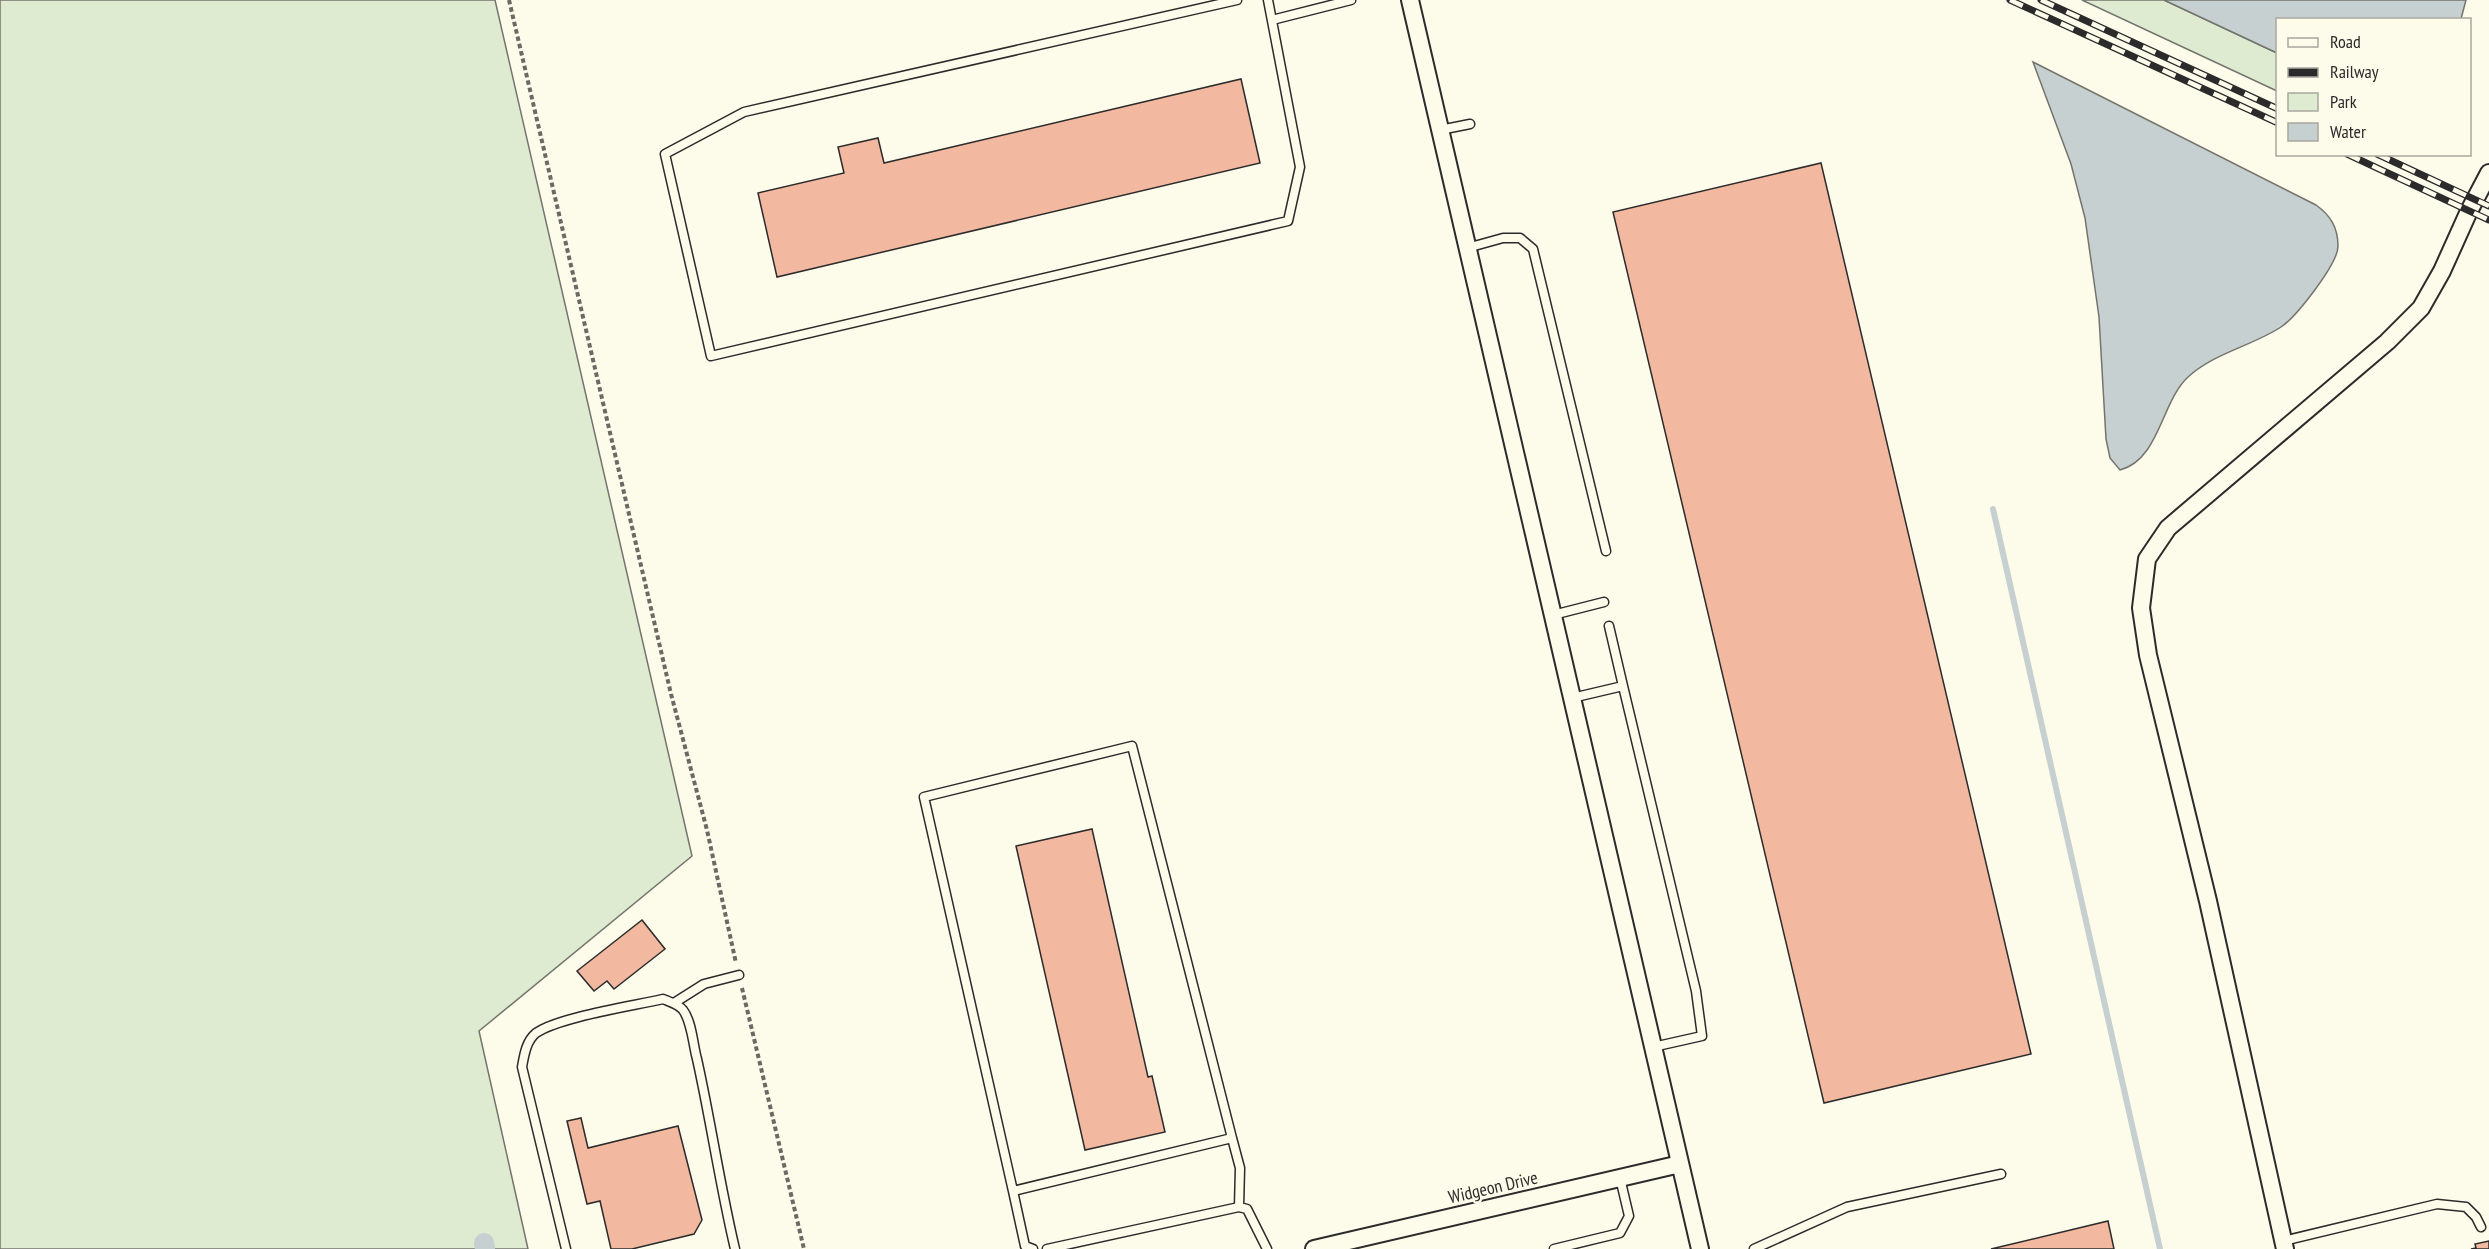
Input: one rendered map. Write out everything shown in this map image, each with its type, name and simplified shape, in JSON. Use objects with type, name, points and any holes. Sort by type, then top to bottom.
[{"type":"street","points":[[1410,0],[1700,1249]]},
{"type":"street","points":[[2284,1245],[2208,901],[2148,655],[2141,608],[2147,559],[2168,528],[2387,342],[2421,308],[2442,271],[2489,173]]},
{"type":"street","name":"Widgeon Drive","points":[[1314,1249],[1680,1164]]},
{"type":"lane","points":[[1237,0],[744,112],[665,154],[711,356],[1288,221],[1300,166],[1268,0]]},
{"type":"lane","points":[[1272,20],[1351,0]]},
{"type":"lane","points":[[1440,130],[1470,124]]},
{"type":"lane","points":[[1467,248],[1503,238],[1520,238],[1533,249],[1606,551]]},
{"type":"lane","points":[[1553,615],[1604,602]]},
{"type":"lane","points":[[1610,626],[1696,991],[1702,1036],[1653,1047]]},
{"type":"lane","points":[[1572,698],[1623,686]]},
{"type":"lane","points":[[1033,1249],[1025,1246],[924,797],[1132,746],[1240,1168],[1239,1207]]},
{"type":"lane","points":[[674,1003],[704,984],[739,975]]},
{"type":"lane","points":[[566,1249],[522,1067],[525,1049],[534,1034],[557,1023],[663,999],[674,1003],[684,1011],[690,1028],[712,1126],[723,1201],[735,1249]]},
{"type":"lane","points":[[1013,1191],[1232,1138]]},
{"type":"lane","points":[[1754,1249],[1847,1208],[2001,1174]]},
{"type":"lane","points":[[1554,1249],[1620,1233],[1629,1215],[1620,1178]]},
{"type":"lane","points":[[2284,1245],[2437,1204],[2466,1207],[2476,1216],[2481,1227]]},
{"type":"lane","points":[[1047,1249],[1239,1207],[1246,1209],[1267,1249]]},
{"type":"path","points":[[509,0],[668,682],[707,830],[804,1249]]},
{"type":"green space","points":[[0,0],[495,0],[692,856],[479,1031],[528,1249],[0,1249]]},
{"type":"green space","points":[[2082,0],[2164,0],[2276,53],[2276,91]]},
{"type":"water","points":[[2164,0],[2466,0],[2461,18],[2276,18],[2276,53]]},
{"type":"water","points":[[2033,62],[2316,205],[2329,217],[2337,233],[2338,246],[2331,265],[2315,290],[2296,313],[2270,334],[2209,362],[2188,377],[2179,388],[2144,454],[2133,464],[2120,470],[2110,458],[2106,439],[2099,317],[2085,218],[2071,164]]},
{"type":"building","points":[[1241,79],[1260,163],[777,277],[758,193],[844,173],[838,147],[878,138],[884,163]]},
{"type":"building","points":[[1821,163],[2031,1054],[1824,1103],[1613,212]]},
{"type":"building","points":[[1092,829],[1148,1077],[1152,1076],[1165,1132],[1085,1150],[1016,846]]},
{"type":"building","points":[[642,920],[665,949],[614,989],[607,981],[594,991],[577,971]]},
{"type":"building","points":[[581,1118],[588,1148],[678,1126],[702,1220],[694,1234],[632,1249],[611,1249],[600,1201],[587,1204],[567,1121]]},
{"type":"building","points":[[2108,1221],[2114,1249],[1991,1249]]},
{"type":"building","points":[[2489,1241],[2489,1249],[2471,1249],[2476,1248],[2475,1244]]},
{"type":"waterway","points":[[1993,509],[2160,1249]]},
{"type":"waterway","points":[[484,1243],[485,1249]]},
{"type":"railway","points":[[2010,0],[2276,122]]},
{"type":"railway","points":[[2041,0],[2276,108]]},
{"type":"railway","points":[[2351,156],[2489,220]]},
{"type":"railway","points":[[2381,156],[2489,206]]}]
